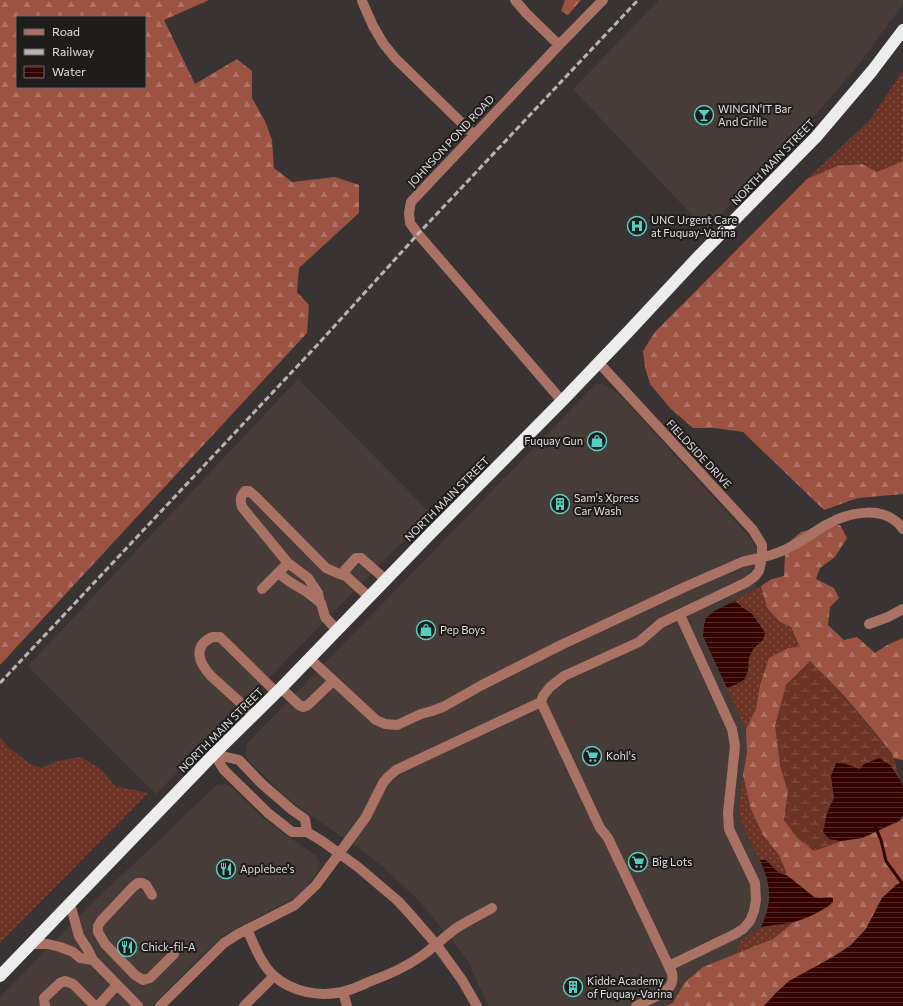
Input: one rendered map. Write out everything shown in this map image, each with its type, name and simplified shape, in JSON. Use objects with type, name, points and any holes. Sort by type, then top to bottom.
[{"type":"highway","name":"NORTH MAIN STREET","points":[[0,976],[214,754],[310,659],[599,363],[697,258],[816,137],[872,72],[901,34]]},
{"type":"street","points":[[515,0],[559,45]]},
{"type":"street","name":"JOHNSON POND ROAD","points":[[562,400],[418,234],[410,223],[409,213],[411,202],[603,0]]},
{"type":"street","points":[[362,1],[373,26],[383,43],[395,58],[474,135]]},
{"type":"street","name":"FIELDSIDE DRIVE","points":[[599,363],[753,530],[762,545],[760,570],[754,577],[745,583],[680,615]]},
{"type":"street","points":[[337,630],[325,617],[318,593],[308,578],[288,563],[242,507],[240,500],[245,491],[249,491],[255,496],[326,568],[346,576],[369,597]]},
{"type":"street","points":[[310,659],[376,720],[385,724],[397,725],[421,714],[442,707],[561,645],[687,586],[742,562],[762,558],[780,552],[795,545],[827,524],[845,516],[867,512],[877,513],[893,520],[903,529]]},
{"type":"street","points":[[346,576],[345,570],[356,558],[362,558],[386,580]]},
{"type":"street","points":[[262,589],[288,563]]},
{"type":"street","points":[[278,573],[307,592],[320,603]]},
{"type":"street","points":[[869,624],[888,617],[903,609]]},
{"type":"street","points":[[636,1006],[662,993],[670,986],[673,979],[672,973],[608,838],[600,828],[541,702],[543,696],[550,687],[564,676],[639,642],[661,623],[680,615],[732,729],[735,746],[728,813],[730,829],[755,883],[756,900],[754,911],[750,920],[742,929],[735,934],[669,966]]},
{"type":"street","points":[[254,715],[205,670],[200,660],[200,647],[212,637],[220,637],[299,706],[308,705],[333,681]]},
{"type":"street","points":[[160,1006],[224,943],[246,929],[295,905],[316,885],[366,817],[383,783],[396,770],[541,702]]},
{"type":"street","points":[[214,754],[239,760],[262,784],[292,810],[305,819],[307,832]]},
{"type":"street","points":[[214,754],[224,770],[268,813],[292,832],[307,832],[340,854],[388,892],[410,913],[436,944],[462,980],[477,1006]]},
{"type":"street","points":[[152,895],[146,885],[138,883],[101,921],[98,926],[98,932],[105,944],[135,975],[143,980],[150,978],[174,954]]},
{"type":"street","points":[[70,904],[79,936],[88,950],[92,960],[138,1006]]},
{"type":"street","points":[[246,929],[262,961],[274,976],[287,985],[301,991],[328,994],[343,992],[406,966],[455,930],[492,908]]},
{"type":"street","points":[[31,944],[48,944],[60,947],[73,952],[80,958],[92,960]]},
{"type":"street","points":[[244,1006],[274,976]]},
{"type":"street","points":[[45,1006],[44,998],[60,983],[65,981],[72,984],[95,1006]]},
{"type":"street","points":[[98,1006],[117,985]]},
{"type":"street","points":[[343,992],[347,1006]]},
{"type":"shaded area","points":[[659,0],[903,0],[903,4],[855,69],[819,111],[706,230],[573,89]]},
{"type":"shaded area","points":[[298,379],[430,513],[156,794],[28,666]]},
{"type":"shaded area","points":[[596,384],[603,384],[618,393],[752,540],[757,550],[755,565],[749,573],[793,667],[854,935],[702,1006],[488,1006],[468,961],[419,901],[383,867],[364,852],[296,805],[282,793],[249,761],[246,751],[247,744]]},
{"type":"shaded area","points":[[225,784],[231,787],[263,818],[315,855],[319,860],[318,871],[306,887],[294,898],[225,934],[152,1006],[0,1006],[0,997],[97,898],[210,791],[217,785]]},
{"type":"green space","points":[[0,0],[209,0],[164,20],[195,84],[237,59],[252,71],[252,98],[265,121],[272,140],[274,168],[292,182],[335,177],[359,185],[359,213],[299,268],[297,292],[309,305],[307,333],[0,665]]},
{"type":"green space","points":[[565,0],[581,0],[568,15],[561,11]]},
{"type":"green space","points":[[903,71],[903,161],[877,172],[862,164],[837,166],[807,179],[870,120]]},
{"type":"green space","points":[[903,161],[903,494],[858,498],[824,510],[743,432],[715,428],[693,428],[671,409],[650,384],[645,367],[643,351],[655,332],[807,179],[837,166],[862,164],[877,172]]},
{"type":"green space","points":[[840,525],[847,538],[835,557],[820,568],[816,579],[834,588],[839,598],[830,607],[828,625],[844,640],[857,637],[875,653],[887,645],[903,638],[903,760],[893,758],[892,753],[852,706],[831,682],[809,661],[780,765],[788,792],[784,820],[814,851],[841,841],[862,838],[900,821],[903,816],[903,882],[882,898],[866,929],[851,945],[776,993],[764,1006],[666,1006],[673,1003],[685,982],[703,967],[773,939],[794,922],[811,916],[829,906],[830,897],[814,897],[788,876],[779,855],[763,835],[751,809],[743,775],[747,753],[746,729],[756,709],[760,685],[769,658],[788,648],[800,647],[791,627],[780,622],[767,608],[761,586],[772,579],[784,576],[785,554],[788,543],[801,532],[823,526]]},
{"type":"green space","points":[[761,586],[767,608],[780,622],[791,627],[800,647],[760,685],[756,709],[746,729],[727,688],[737,684],[748,670],[749,657],[754,648],[763,640],[742,607],[735,601]]},
{"type":"green space","points":[[810,661],[836,688],[892,753],[900,780],[890,765],[860,769],[845,763],[831,776],[834,798],[827,813],[829,839],[841,841],[814,851],[797,838],[784,820],[788,792],[780,765],[775,725],[786,685]]},
{"type":"green space","points":[[0,737],[7,746],[30,764],[42,768],[57,761],[81,757],[102,770],[115,786],[148,793],[0,943]]},
{"type":"green space","points":[[743,775],[751,809],[763,835],[779,855],[788,876],[779,873],[766,860],[760,860],[742,824],[739,810]]},
{"type":"green space","points":[[794,922],[773,939],[736,953],[741,941],[761,927]]},
{"type":"water","points":[[735,601],[752,614],[765,633],[763,640],[754,648],[749,657],[748,670],[745,679],[727,688],[703,636],[706,618],[714,611]]},
{"type":"water","points":[[879,758],[890,765],[903,787],[903,816],[900,820],[862,838],[841,841],[829,839],[823,832],[827,813],[834,798],[831,776],[836,763],[846,764],[860,769],[864,764]]},
{"type":"water","points":[[760,860],[766,860],[779,873],[788,876],[814,897],[830,897],[833,898],[833,902],[813,915],[805,918],[777,925],[761,927],[765,918],[769,894]]},
{"type":"water","points":[[902,882],[903,1006],[764,1006],[789,981],[840,953],[851,945],[866,929],[882,898],[896,885]]},
{"type":"waterway","points":[[876,828],[881,840],[886,861],[903,884]]},
{"type":"railway","points":[[0,683],[638,0]]},
{"type":"place","name":"WINGIN'IT Bar And Grille","points":[[704,115]]},
{"type":"place","name":"UNC Urgent Care at Fuquay-Varina","points":[[637,226]]},
{"type":"place","name":"Fuquay Gun","points":[[597,441]]},
{"type":"place","name":"Sam's Xpress Car Wash","points":[[560,504]]},
{"type":"place","name":"Pep Boys","points":[[426,630]]},
{"type":"place","name":"Kohl's","points":[[592,756]]},
{"type":"place","name":"Big Lots","points":[[638,862]]},
{"type":"place","name":"Applebee's","points":[[226,869]]},
{"type":"place","name":"Chick-fil-A","points":[[127,947]]},
{"type":"place","name":"Kidde Academy of Fuquay-Varina","points":[[573,987]]}]
